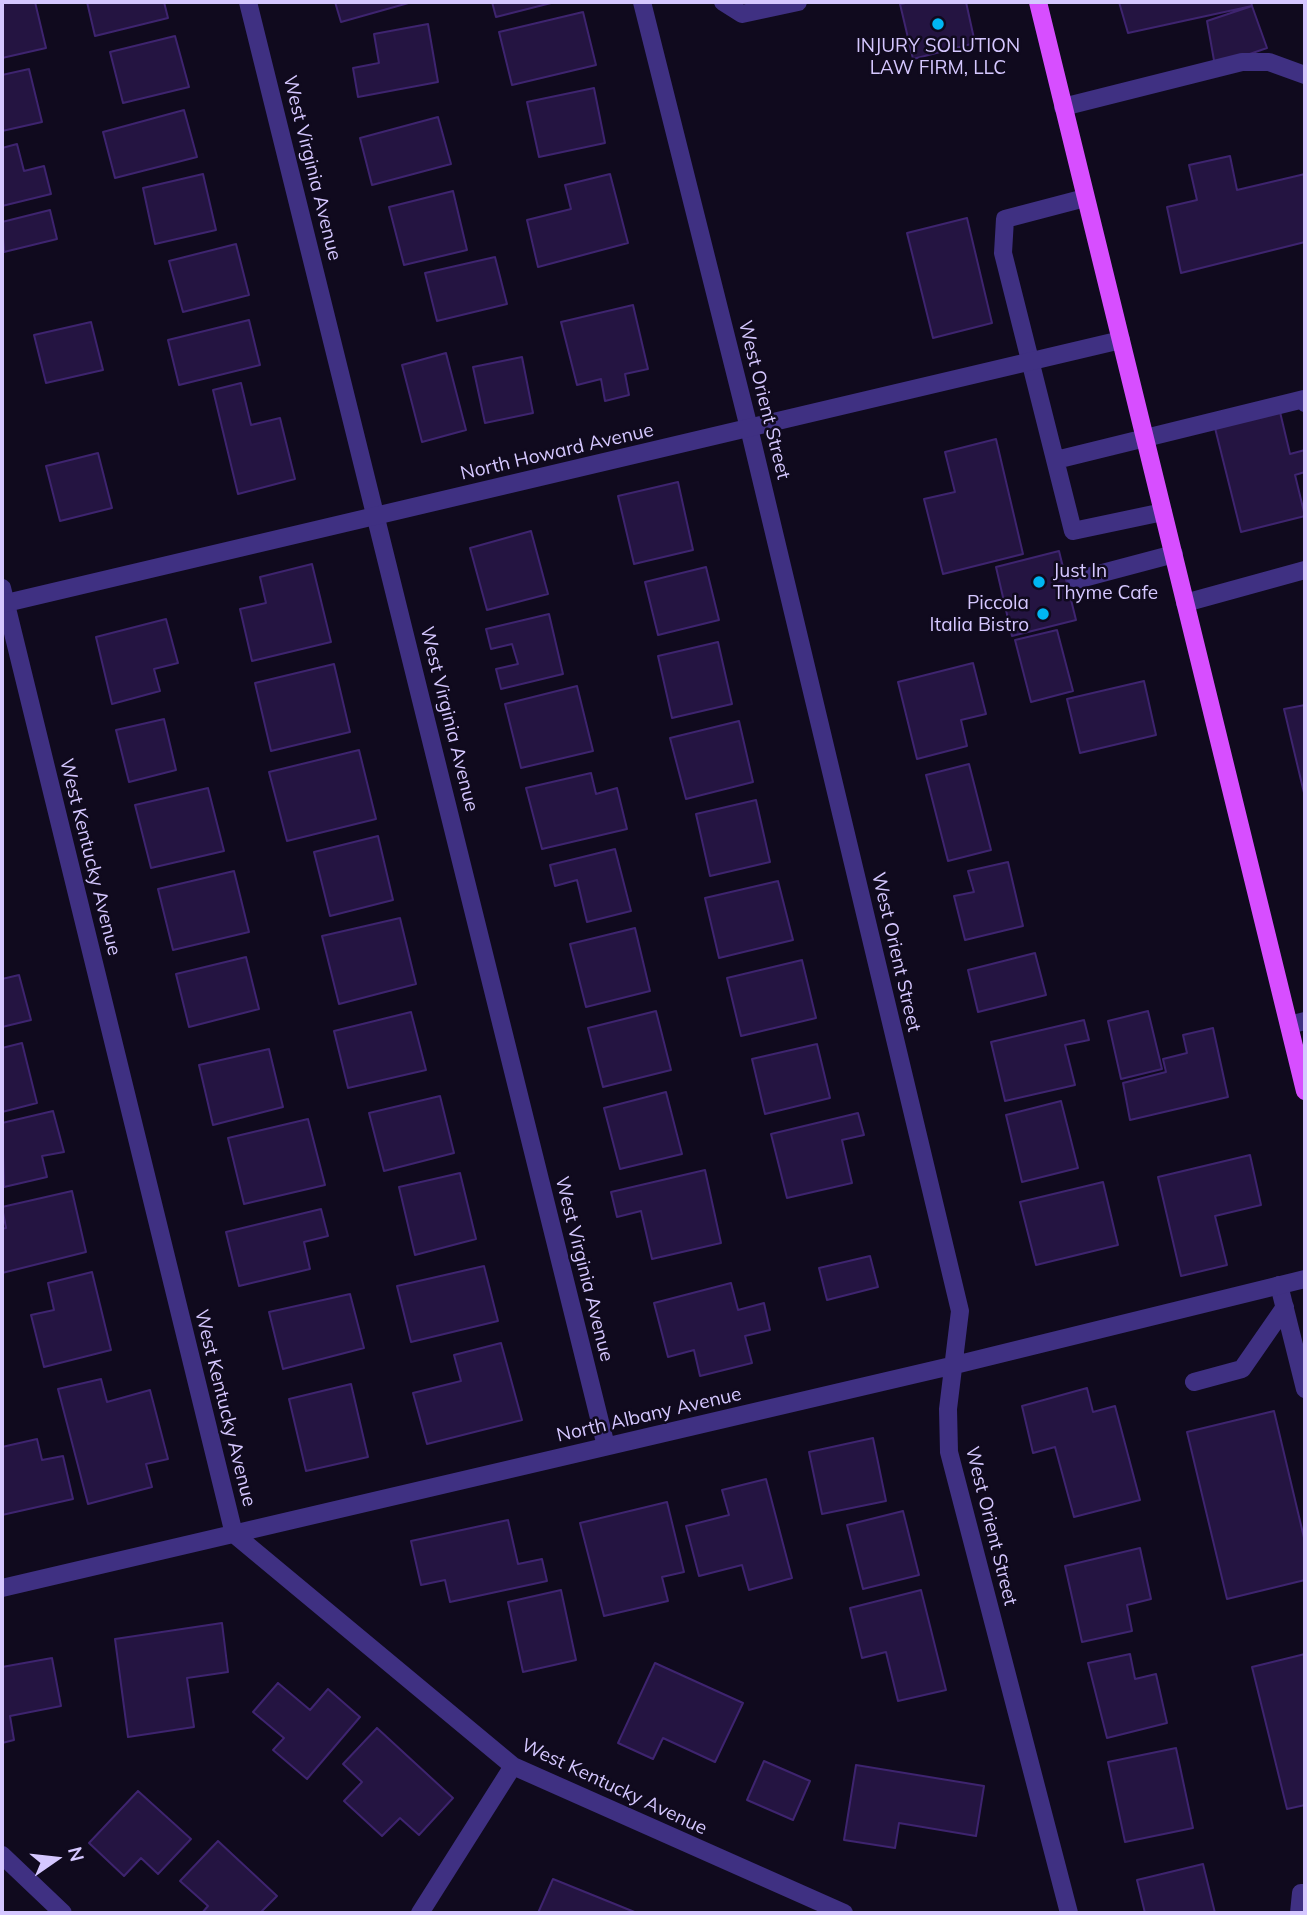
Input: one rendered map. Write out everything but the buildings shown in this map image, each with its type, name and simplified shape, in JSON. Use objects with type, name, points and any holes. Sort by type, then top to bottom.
[{"type":"main road","points":[[1038,2],[1185,603],[1297,1023],[1305,1091]]},
{"type":"street","name":"West Virginia Avenue","points":[[248,2],[606,1446]]},
{"type":"street","name":"West Orient Street","points":[[642,2],[749,428],[960,1311],[948,1409],[949,1452],[1069,1913]]},
{"type":"street","points":[[723,2],[742,13],[798,2]]},
{"type":"street","points":[[1063,107],[1242,62],[1269,62],[1305,75]]},
{"type":"street","points":[[1085,198],[1005,219],[1003,253],[1073,531],[1163,512]]},
{"type":"street","name":"North Howard Avenue","points":[[3,599],[377,516],[1121,340]]},
{"type":"street","points":[[1056,460],[1304,399],[1305,403]]},
{"type":"street","points":[[1076,580],[1174,554]]},
{"type":"street","points":[[1185,603],[1305,570]]},
{"type":"street","name":"West Kentucky Avenue","points":[[3,599],[234,1534],[513,1766],[842,1913]]},
{"type":"street","name":"North Albany Avenue","points":[[2,1588],[955,1365],[1305,1279]]},
{"type":"street","points":[[1279,1285],[1305,1389]]},
{"type":"street","points":[[1194,1381],[1242,1368],[1285,1307]]},
{"type":"street","points":[[420,1913],[513,1766]]},
{"type":"street","points":[[2,1855],[63,1913]]},
{"type":"street","points":[[1298,1913],[1301,1894],[1305,1892]]},
{"type":"place","name":"INJURY SOLUTION LAW FIRM, LLC","points":[[938,24]]},
{"type":"place","name":"Just In Thyme Cafe","points":[[1039,582]]},
{"type":"place","name":"Piccola Italia Bistro","points":[[1043,614]]}]
